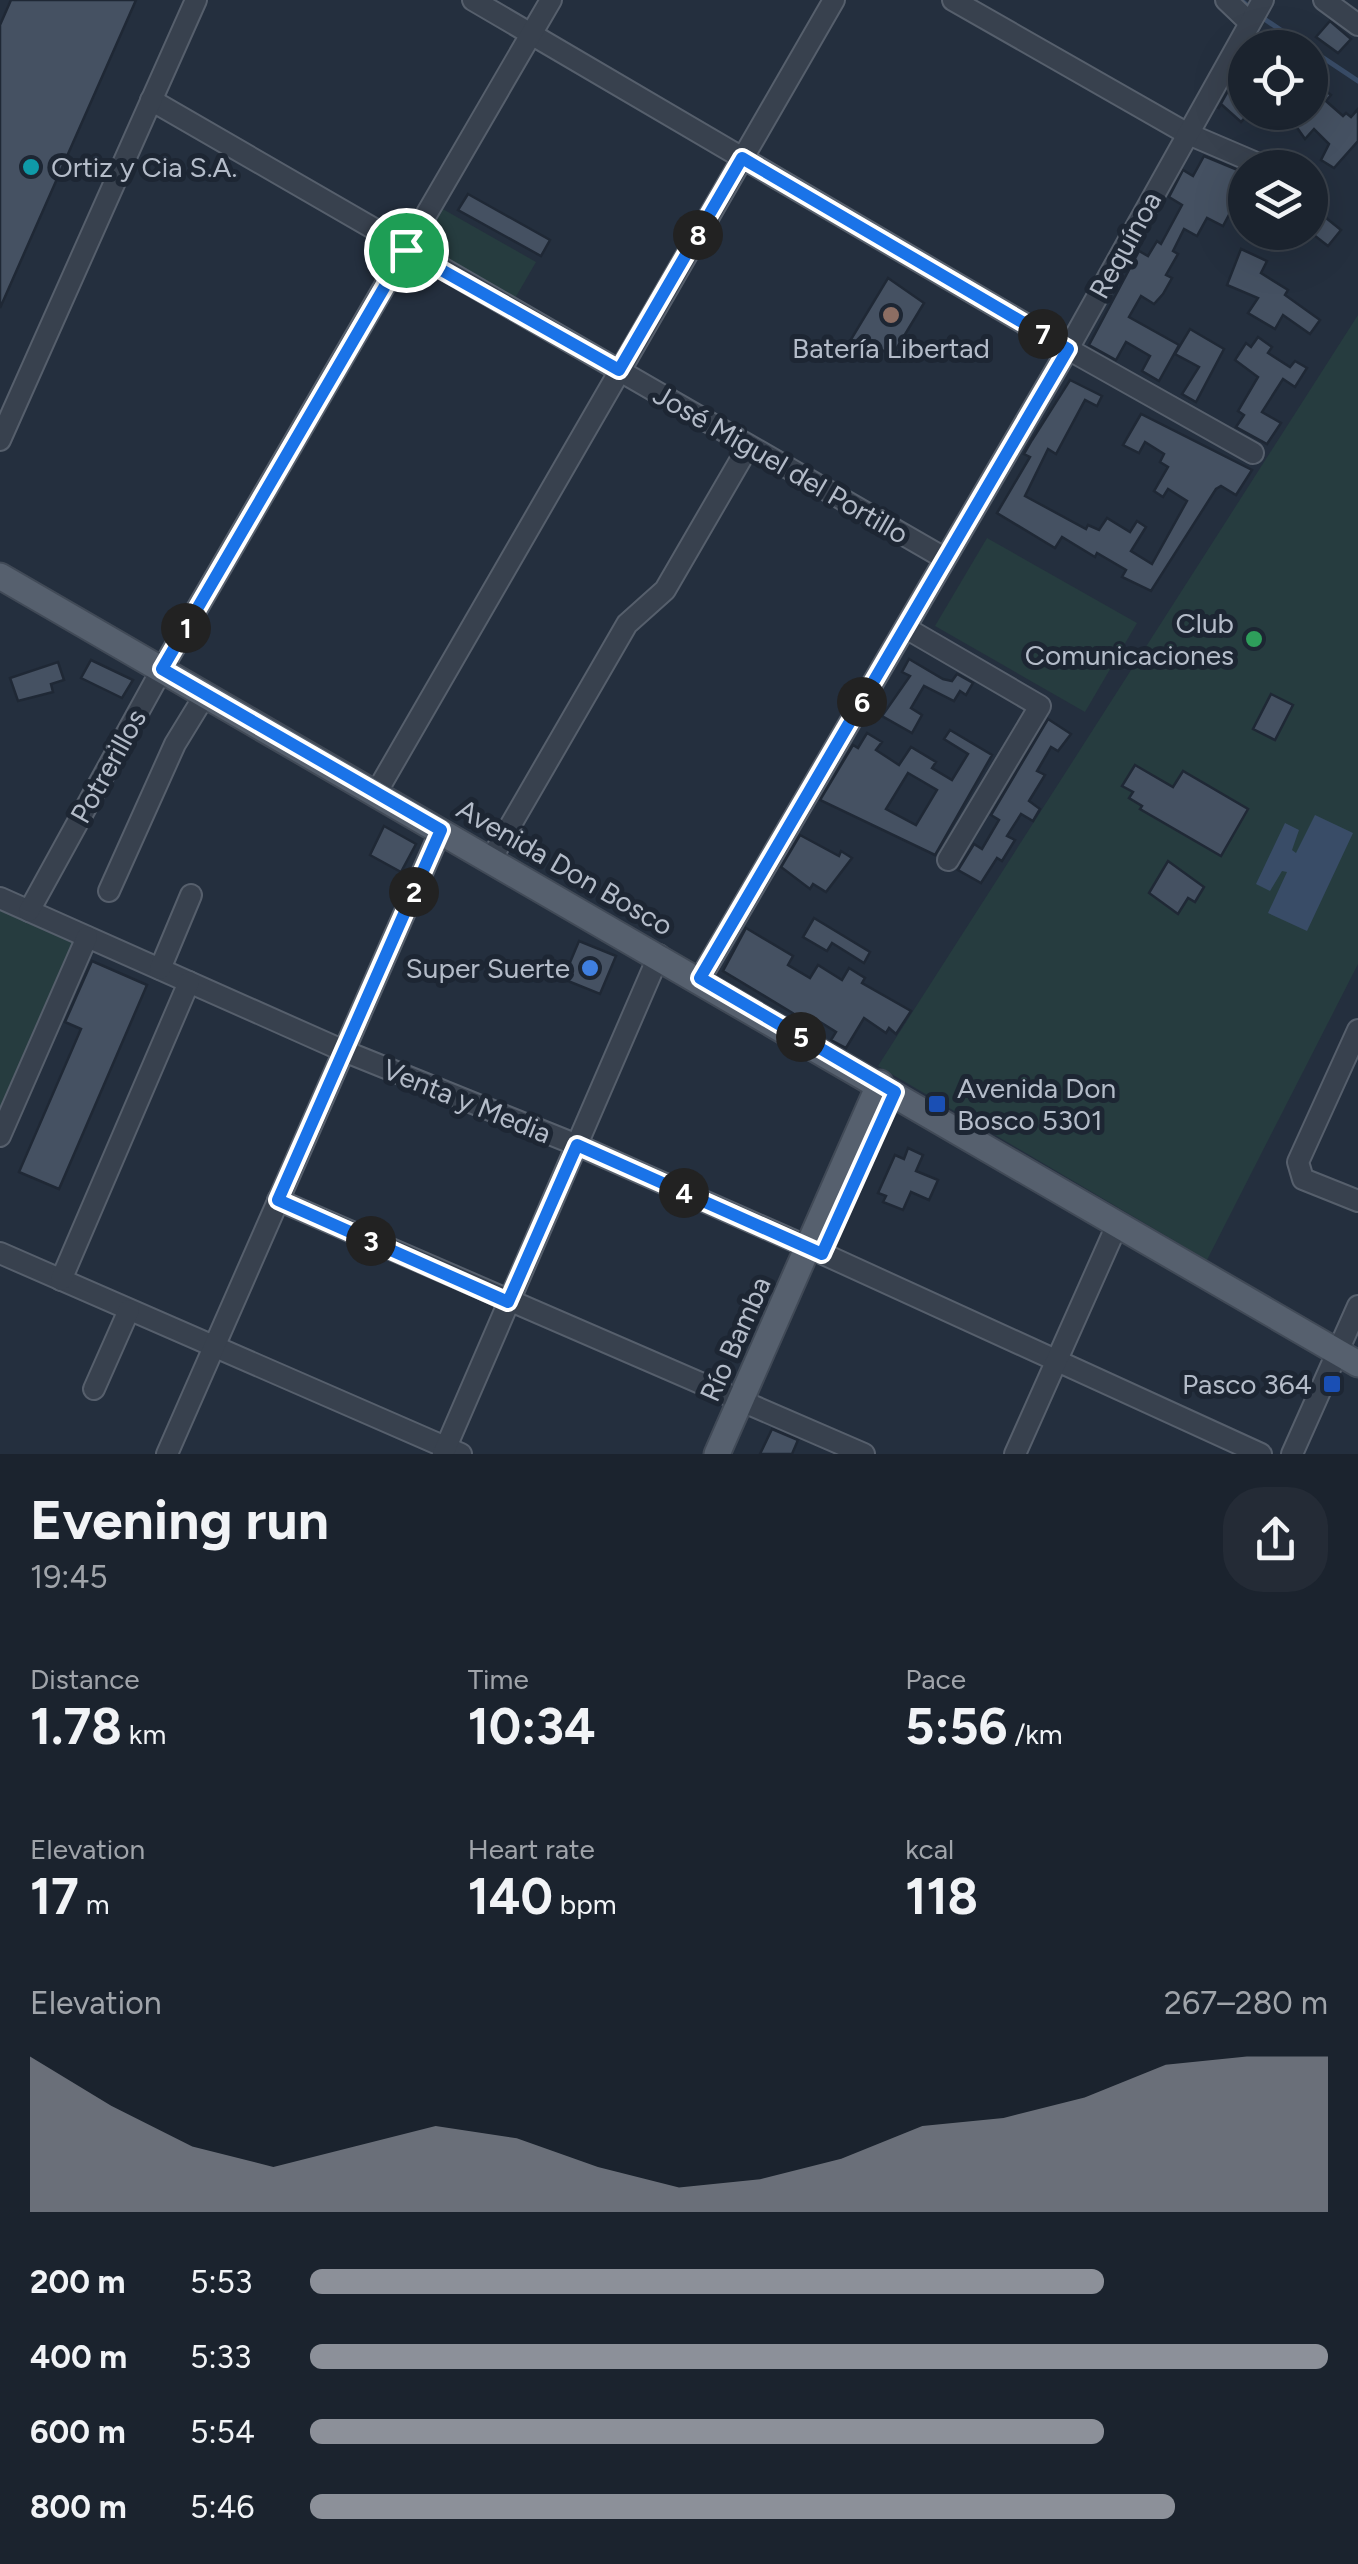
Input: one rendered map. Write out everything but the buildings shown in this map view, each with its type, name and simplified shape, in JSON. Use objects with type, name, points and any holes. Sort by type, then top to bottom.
[{"type":"main road","name":"Avenida Don Bosco","points":[[0,576],[888,1087],[1117,1225],[1350,1345]]},
{"type":"main road","name":"Río Bamba","points":[[717,1454],[749,1403],[888,1087]]},
{"type":"main road","name":"Río Bamba","points":[[736,1454],[749,1403]]},
{"type":"street","points":[[0,440],[196,0]]},
{"type":"street","points":[[473,0],[1253,453]]},
{"type":"street","name":"Potrerillos","points":[[29,911],[162,669],[550,0]]},
{"type":"street","points":[[376,793],[834,0]]},
{"type":"street","points":[[953,0],[1186,134],[1228,151]]},
{"type":"street","points":[[1226,0],[1255,11]]},
{"type":"street","points":[[1324,0],[1358,25]]},
{"type":"street","name":"Requínoa","points":[[700,978],[1068,349],[1255,11]]},
{"type":"street","name":"José Miguel del Portillo","points":[[151,100],[944,558]]},
{"type":"street","points":[[491,859],[627,624],[665,590],[748,447]]},
{"type":"street","points":[[906,628],[1040,706],[948,860]]},
{"type":"street","points":[[109,892],[176,744],[206,694]]},
{"type":"street","points":[[167,1454],[441,830]]},
{"type":"street","points":[[160,969],[191,895]]},
{"type":"street","name":"Venta y Media","points":[[0,898],[344,1051],[577,1145],[1261,1454]]},
{"type":"street","points":[[0,1136],[87,937]]},
{"type":"street","points":[[0,1253],[450,1452],[508,1302],[659,955]]},
{"type":"street","points":[[61,1280],[189,982]]},
{"type":"street","points":[[1358,1030],[1298,1162],[1303,1179],[1358,1201]]},
{"type":"street","points":[[278,1200],[864,1454]]},
{"type":"street","points":[[1015,1454],[1117,1225]]},
{"type":"street","points":[[1292,1454],[1350,1345],[1358,1306]]},
{"type":"street","points":[[94,1389],[129,1310]]},
{"type":"green space","points":[[441,208],[536,262],[514,300],[419,246]]},
{"type":"green space","name":"Club Comunicaciones","points":[[1358,315],[1358,964],[1207,1260],[878,1066]]},
{"type":"green space","points":[[987,538],[1137,623],[1085,712],[935,626]]},
{"type":"green space","points":[[0,909],[78,943],[0,1116]]},
{"type":"water","points":[[1315,815],[1353,833],[1307,931],[1268,913],[1287,872],[1282,871],[1270,891],[1256,884],[1285,823],[1299,830],[1292,850],[1296,853]]},
{"type":"waterway","points":[[1241,0],[1251,9]]},
{"type":"waterway","points":[[1260,16],[1281,30]]},
{"type":"waterway","points":[[1328,61],[1358,81]]},
{"type":"place","name":"Ortiz y Cia S.A.","points":[[31,167]]},
{"type":"place","name":"Batería Libertad","points":[[891,315]]},
{"type":"place","name":"Club Comunicaciones","points":[[1254,639]]},
{"type":"place","name":"Super Suerte","points":[[590,968]]},
{"type":"place","name":"Avenida Don Bosco 5301","points":[[937,1104]]},
{"type":"place","name":"Pasco 364","points":[[1332,1384]]},
{"type":"route","points":[[742,158],[1068,349],[700,978],[895,1092],[822,1254],[577,1145],[508,1302],[278,1200],[441,830],[162,669],[406,250],[619,370],[742,158]]}]
